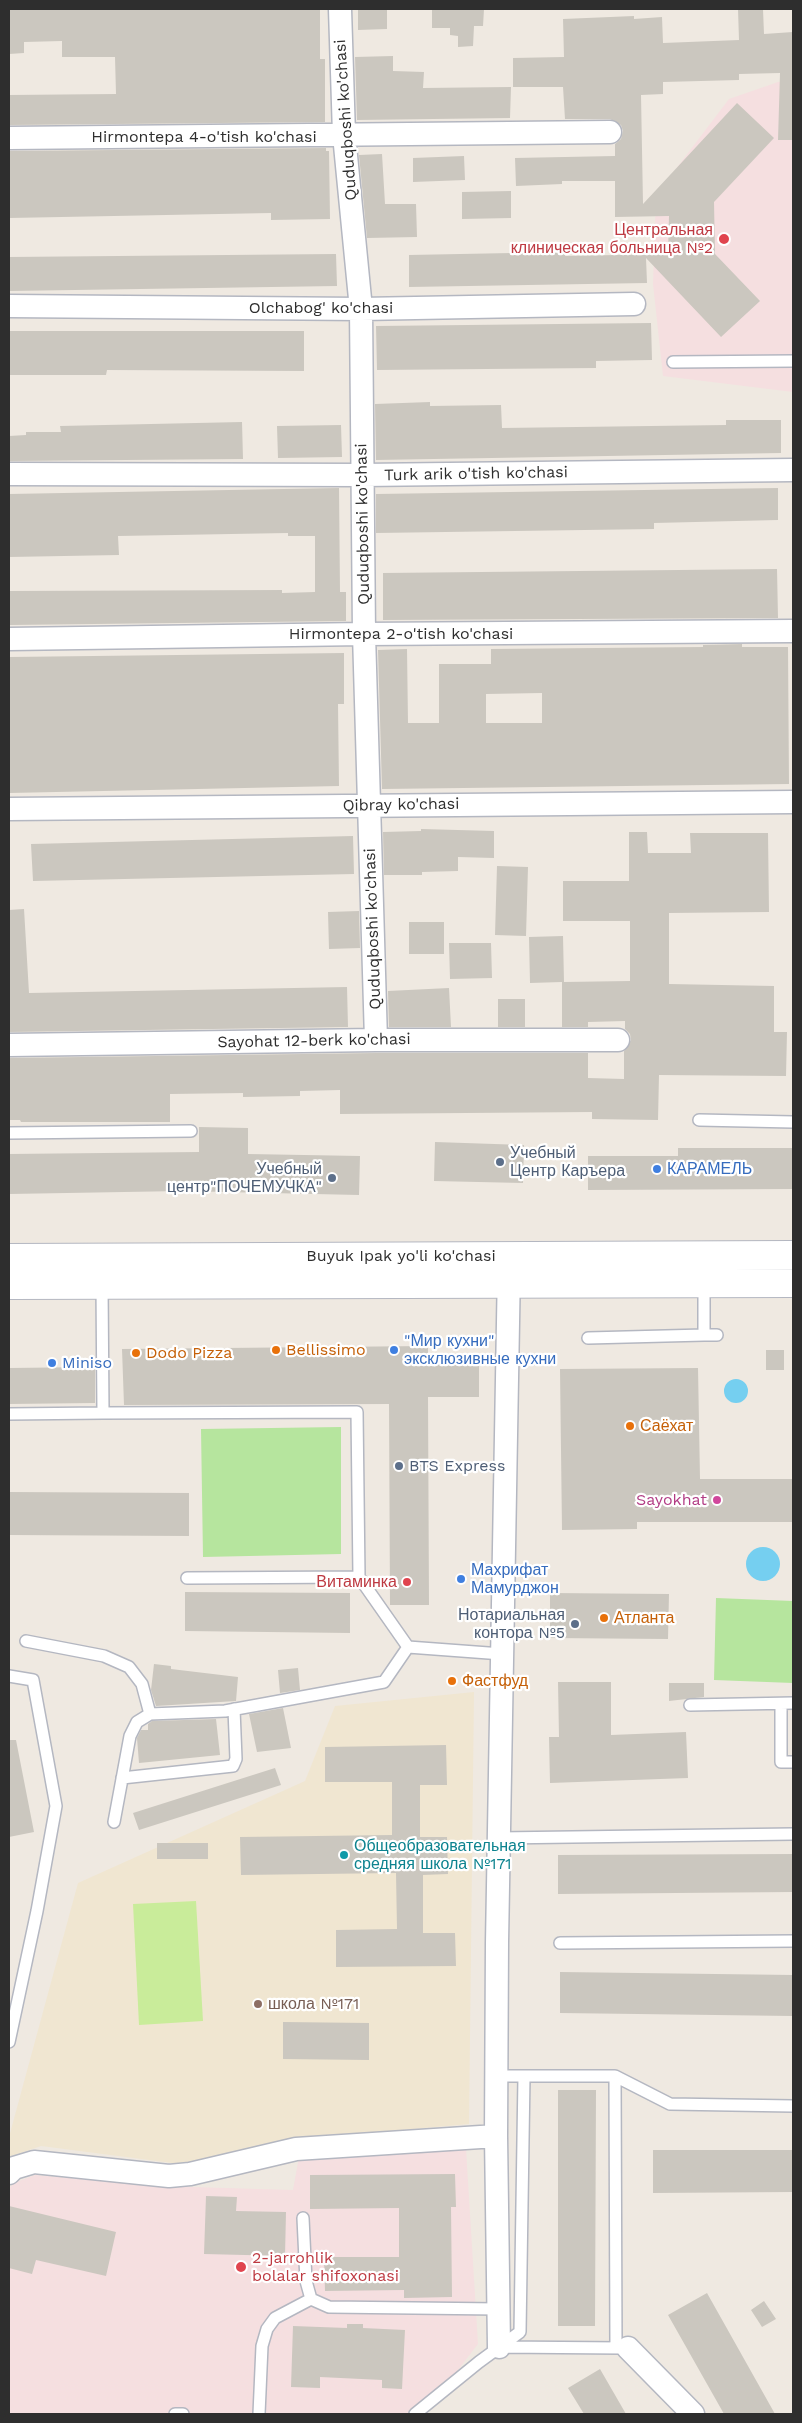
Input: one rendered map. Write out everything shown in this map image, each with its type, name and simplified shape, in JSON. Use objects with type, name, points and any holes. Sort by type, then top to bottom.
[{"type":"main road","name":"Buyuk Ipak yo'li ko'chasi","points":[[9,1258],[793,1255]]},
{"type":"main road","name":"Buyuk Ipak yo'li ko'chasi","points":[[9,1285],[793,1284]]},
{"type":"street","name":"Quduqboshi ko'chasi","points":[[340,9],[344,135],[361,309],[364,634],[376,1040]]},
{"type":"street","name":"Hirmontepa 4-o'tish ko'chasi","points":[[9,138],[610,132]]},
{"type":"street","name":"Olchabog' ko'chasi","points":[[9,306],[361,309],[634,304]]},
{"type":"street","name":"Turk arik o'tish ko'chasi","points":[[9,474],[362,475],[793,470]]},
{"type":"street","name":"Hirmontepa 2-o'tish ko'chasi","points":[[9,638],[793,632]]},
{"type":"street","name":"Qibray ko'chasi","points":[[9,809],[793,802]]},
{"type":"street","name":"Sayohat 12-berk ko'chasi","points":[[9,1045],[376,1040],[618,1040]]},
{"type":"street","points":[[499,2347],[496,2076],[509,1256]]},
{"type":"street","points":[[9,2173],[14,2168],[34,2162],[169,2176],[190,2174],[296,2149],[496,2136]]},
{"type":"street","points":[[622,2348],[693,2414]]},
{"type":"lane","points":[[673,362],[793,361]]},
{"type":"lane","points":[[699,1120],[793,1122]]},
{"type":"lane","points":[[9,1133],[191,1131]]},
{"type":"lane","points":[[704,1284],[704,1335]]},
{"type":"lane","points":[[102,1285],[103,1413]]},
{"type":"lane","points":[[588,1338],[717,1335]]},
{"type":"lane","points":[[9,1414],[358,1412],[359,1577],[408,1647]]},
{"type":"lane","points":[[187,1578],[359,1577]]},
{"type":"lane","points":[[26,1641],[104,1656],[129,1667],[142,1684],[150,1714]]},
{"type":"lane","points":[[408,1647],[502,1654]]},
{"type":"lane","points":[[114,1822],[130,1736],[137,1722],[150,1714],[234,1709],[384,1682],[408,1647]]},
{"type":"lane","points":[[9,1676],[33,1680],[56,1806],[37,1911],[9,2042]]},
{"type":"lane","points":[[690,1705],[787,1704],[781,1762],[793,1762]]},
{"type":"lane","points":[[122,1778],[233,1766],[236,1759],[234,1709]]},
{"type":"lane","points":[[499,1838],[793,1834]]},
{"type":"lane","points":[[560,1943],[793,1941]]},
{"type":"lane","points":[[496,2076],[615,2076],[670,2104],[793,2106]]},
{"type":"lane","points":[[415,2414],[520,2332],[524,2076]]},
{"type":"lane","points":[[499,2347],[622,2348],[615,2076]]},
{"type":"lane","points":[[303,2218],[306,2281],[311,2298],[329,2307],[498,2309]]},
{"type":"lane","points":[[259,2414],[262,2346],[267,2329],[275,2318],[311,2298]]},
{"type":"shaded area","name":"Центральная клиническая больница №2","points":[[793,81],[793,392],[663,376],[653,284],[656,195],[729,99],[778,82]]},
{"type":"shaded area","name":"школа №171","points":[[474,1692],[469,2124],[302,2139],[180,2164],[41,2146],[9,2157],[9,2137],[78,1883],[305,1781],[335,1706]]},
{"type":"shaded area","name":"2-jarrohlik bolalar shifoxonasi","points":[[466,2149],[478,2344],[424,2414],[9,2414],[9,2188],[14,2183],[35,2175],[158,2186],[293,2190],[299,2157]]},
{"type":"green space","points":[[341,1427],[341,1554],[203,1557],[201,1429]]},
{"type":"green space","points":[[716,1598],[793,1601],[793,1683],[714,1680]]},
{"type":"green space","points":[[196,1901],[203,2021],[139,2025],[133,1904]]},
{"type":"water","points":[[736,1379],[745,1382],[748,1391],[745,1400],[736,1403],[727,1400],[724,1391],[727,1382]]},
{"type":"water","points":[[763,1547],[770,1548],[775,1552],[779,1557],[779,1571],[775,1576],[770,1580],[763,1581],[756,1580],[751,1576],[747,1571],[746,1564],[747,1557],[751,1552],[756,1548]]},
{"type":"building","points":[[9,9],[320,9],[320,59],[325,59],[325,122],[9,125],[9,95],[116,94],[115,57],[62,57],[62,41],[24,42],[24,53],[9,54]]},
{"type":"building","points":[[358,9],[387,9],[387,29],[358,30]]},
{"type":"building","points":[[432,9],[484,9],[483,26],[474,26],[473,46],[458,47],[458,36],[450,35],[450,28],[432,28]]},
{"type":"building","points":[[738,9],[763,9],[764,34],[793,32],[793,140],[778,140],[780,73],[739,74],[739,80],[663,82],[663,94],[641,95],[643,204],[737,103],[774,138],[714,202],[715,254],[760,301],[721,337],[646,258],[647,283],[409,287],[409,255],[565,253],[565,256],[668,254],[669,216],[615,217],[615,181],[562,181],[562,184],[516,186],[515,158],[615,156],[615,144],[621,139],[623,131],[621,125],[610,119],[565,119],[563,87],[513,87],[513,58],[564,57],[563,19],[634,16],[634,19],[662,17],[663,43],[739,40]]},
{"type":"building","points":[[393,56],[393,71],[424,72],[423,88],[511,87],[510,118],[357,120],[355,57]]},
{"type":"building","points":[[326,148],[326,151],[329,151],[330,219],[271,220],[271,213],[9,218],[9,151]]},
{"type":"building","points":[[382,154],[385,204],[416,204],[417,237],[367,238],[359,155]]},
{"type":"building","points":[[464,156],[465,180],[413,182],[413,158]]},
{"type":"building","points":[[511,191],[511,218],[462,219],[462,192]]},
{"type":"building","points":[[336,254],[337,286],[9,291],[9,257]]},
{"type":"building","points":[[651,323],[652,360],[596,361],[596,368],[377,370],[376,326]]},
{"type":"building","points":[[9,331],[304,331],[304,371],[107,370],[106,375],[9,375]]},
{"type":"building","points":[[430,402],[430,406],[501,405],[502,428],[726,425],[726,420],[781,420],[781,453],[376,460],[375,404]]},
{"type":"building","points":[[242,422],[243,459],[9,461],[9,436],[26,435],[26,432],[61,432],[60,426]]},
{"type":"building","points":[[341,425],[342,457],[278,458],[277,426]]},
{"type":"building","points":[[339,488],[340,592],[346,592],[346,621],[10,625],[9,591],[282,590],[282,593],[315,592],[315,536],[288,536],[288,533],[118,536],[119,555],[9,557],[9,494]]},
{"type":"building","points":[[778,488],[778,520],[654,523],[654,529],[376,533],[376,494]]},
{"type":"building","points":[[777,569],[778,618],[383,620],[383,573]]},
{"type":"building","points":[[742,644],[742,647],[788,647],[789,784],[382,789],[378,650],[407,649],[408,723],[439,723],[439,664],[491,664],[491,649],[703,647],[703,645]],"holes":[[[542,693],[542,723],[486,723],[486,694]]]},
{"type":"building","points":[[344,653],[344,704],[338,704],[339,786],[9,793],[10,657]]},
{"type":"building","points":[[421,829],[494,831],[494,858],[458,857],[458,871],[422,872],[422,875],[384,875],[383,832],[421,831]]},
{"type":"building","points":[[629,832],[647,832],[648,853],[691,853],[690,833],[768,833],[769,912],[669,913],[669,984],[774,986],[774,1032],[787,1032],[786,1076],[659,1075],[658,1120],[592,1119],[592,1112],[340,1114],[340,1090],[300,1091],[300,1096],[243,1097],[243,1093],[170,1094],[170,1122],[21,1122],[20,1120],[9,1120],[9,1058],[376,1053],[588,1053],[588,1078],[624,1079],[624,1051],[631,1040],[630,1034],[625,1029],[625,1021],[588,1022],[588,1027],[562,1027],[562,982],[530,983],[529,937],[563,936],[564,982],[630,981],[630,921],[563,921],[563,881],[629,881]]},
{"type":"building","points":[[353,836],[354,874],[33,881],[31,844]]},
{"type":"building","points":[[497,866],[528,867],[526,936],[495,935]]},
{"type":"building","points":[[24,909],[29,993],[347,987],[348,1027],[9,1032],[9,910]]},
{"type":"building","points":[[359,911],[360,948],[329,949],[328,912]]},
{"type":"building","points":[[409,922],[444,922],[444,954],[409,954]]},
{"type":"building","points":[[449,943],[491,943],[492,978],[450,979]]},
{"type":"building","points":[[449,988],[451,1027],[389,1027],[388,991]]},
{"type":"building","points":[[498,999],[525,999],[525,1027],[498,1027]]},
{"type":"building","points":[[199,1127],[248,1128],[248,1154],[360,1156],[359,1195],[182,1191],[9,1194],[9,1154],[199,1152]]},
{"type":"building","points":[[435,1142],[524,1145],[523,1183],[434,1181]]},
{"type":"building","points":[[678,1148],[793,1148],[793,1189],[588,1190],[588,1156],[678,1156]]},
{"type":"building","points":[[428,1346],[428,1359],[479,1359],[479,1397],[428,1397],[429,1605],[390,1605],[389,1404],[124,1405],[122,1349]]},
{"type":"building","points":[[766,1350],[784,1350],[784,1370],[766,1370]]},
{"type":"building","points":[[95,1367],[95,1403],[9,1404],[9,1368]]},
{"type":"building","points":[[698,1368],[700,1479],[793,1479],[793,1522],[637,1522],[637,1529],[562,1530],[560,1369]]},
{"type":"building","points":[[9,1492],[189,1493],[189,1536],[9,1535]]},
{"type":"building","points":[[185,1592],[350,1593],[350,1633],[185,1631]]},
{"type":"building","points":[[550,1593],[669,1594],[668,1639],[550,1638]]},
{"type":"building","points":[[154,1664],[171,1666],[171,1669],[238,1677],[236,1701],[156,1706],[151,1690]]},
{"type":"building","points":[[298,1668],[300,1690],[280,1693],[278,1670]]},
{"type":"building","points":[[558,1682],[611,1682],[611,1735],[686,1732],[688,1778],[550,1783],[549,1737],[559,1737]]},
{"type":"building","points":[[669,1683],[704,1683],[704,1697],[669,1701]]},
{"type":"building","points":[[283,1708],[291,1748],[257,1752],[249,1714]]},
{"type":"building","points":[[216,1719],[220,1755],[139,1763],[137,1738],[141,1730],[148,1730],[148,1724],[152,1721]]},
{"type":"building","points":[[9,1740],[16,1740],[34,1832],[9,1837]]},
{"type":"building","name":"Общеобразовательная средняя школа №171","points":[[446,1745],[447,1785],[420,1785],[420,1837],[447,1837],[448,1874],[423,1875],[423,1933],[455,1933],[456,1966],[336,1967],[336,1930],[397,1929],[396,1873],[241,1875],[240,1837],[392,1835],[392,1782],[325,1782],[325,1747]]},
{"type":"building","points":[[275,1768],[281,1785],[139,1830],[133,1813]]},
{"type":"building","points":[[157,1843],[208,1843],[208,1859],[157,1859]]},
{"type":"building","points":[[793,1854],[793,1892],[558,1894],[558,1855]]},
{"type":"building","points":[[560,1972],[793,1975],[793,2016],[560,2013]]},
{"type":"building","points":[[283,2022],[369,2023],[369,2060],[283,2059]]},
{"type":"building","points":[[558,2090],[596,2090],[595,2326],[558,2326]]},
{"type":"building","points":[[653,2150],[793,2150],[793,2192],[653,2193]]},
{"type":"building","points":[[455,2174],[456,2207],[451,2207],[452,2297],[404,2298],[404,2290],[325,2291],[324,2257],[399,2257],[399,2208],[310,2209],[310,2175]]},
{"type":"building","points":[[206,2196],[237,2197],[236,2211],[286,2212],[285,2256],[204,2254]]},
{"type":"building","points":[[9,2206],[116,2232],[106,2276],[36,2260],[32,2274],[9,2268]]},
{"type":"building","points":[[707,2293],[775,2414],[724,2414],[668,2315]]},
{"type":"building","points":[[764,2301],[776,2319],[762,2327],[751,2310]]},
{"type":"building","points":[[347,2324],[363,2324],[363,2328],[405,2330],[402,2389],[382,2388],[382,2380],[320,2377],[320,2388],[291,2387],[293,2326],[347,2328]]},
{"type":"building","points":[[600,2369],[626,2414],[584,2414],[568,2388]]},
{"type":"place","name":"Центральная клиническая больница №2","points":[[724,239]]},
{"type":"place","name":"Учебный Центр Каръера","points":[[500,1162]]},
{"type":"place","name":"КАРАМЕЛЬ","points":[[657,1169]]},
{"type":"place","name":"Учебный центр\"ПОЧЕМУЧКА\"","points":[[332,1178]]},
{"type":"place","name":"Bellissimo","points":[[276,1350]]},
{"type":"place","name":"\"Мир кухни\" эксклюзивные кухни","points":[[394,1350]]},
{"type":"place","name":"Dodo Pizza","points":[[136,1353]]},
{"type":"place","name":"Miniso","points":[[52,1363]]},
{"type":"place","name":"Саёхат","points":[[630,1426]]},
{"type":"place","name":"BTS Express","points":[[399,1466]]},
{"type":"place","name":"Sayokhat","points":[[717,1500]]},
{"type":"place","name":"Махрифат Мамурджон","points":[[461,1579]]},
{"type":"place","name":"Витаминка","points":[[407,1582]]},
{"type":"place","name":"Атланта","points":[[604,1618]]},
{"type":"place","name":"Нотариальная контора №5","points":[[575,1624]]},
{"type":"place","name":"Фастфуд","points":[[452,1681]]},
{"type":"place","name":"Общеобразовательная средняя школа №171","points":[[344,1855]]},
{"type":"place","name":"школа №171","points":[[258,2004]]},
{"type":"place","name":"2-jarrohlik bolalar shifoxonasi","points":[[241,2267]]}]
